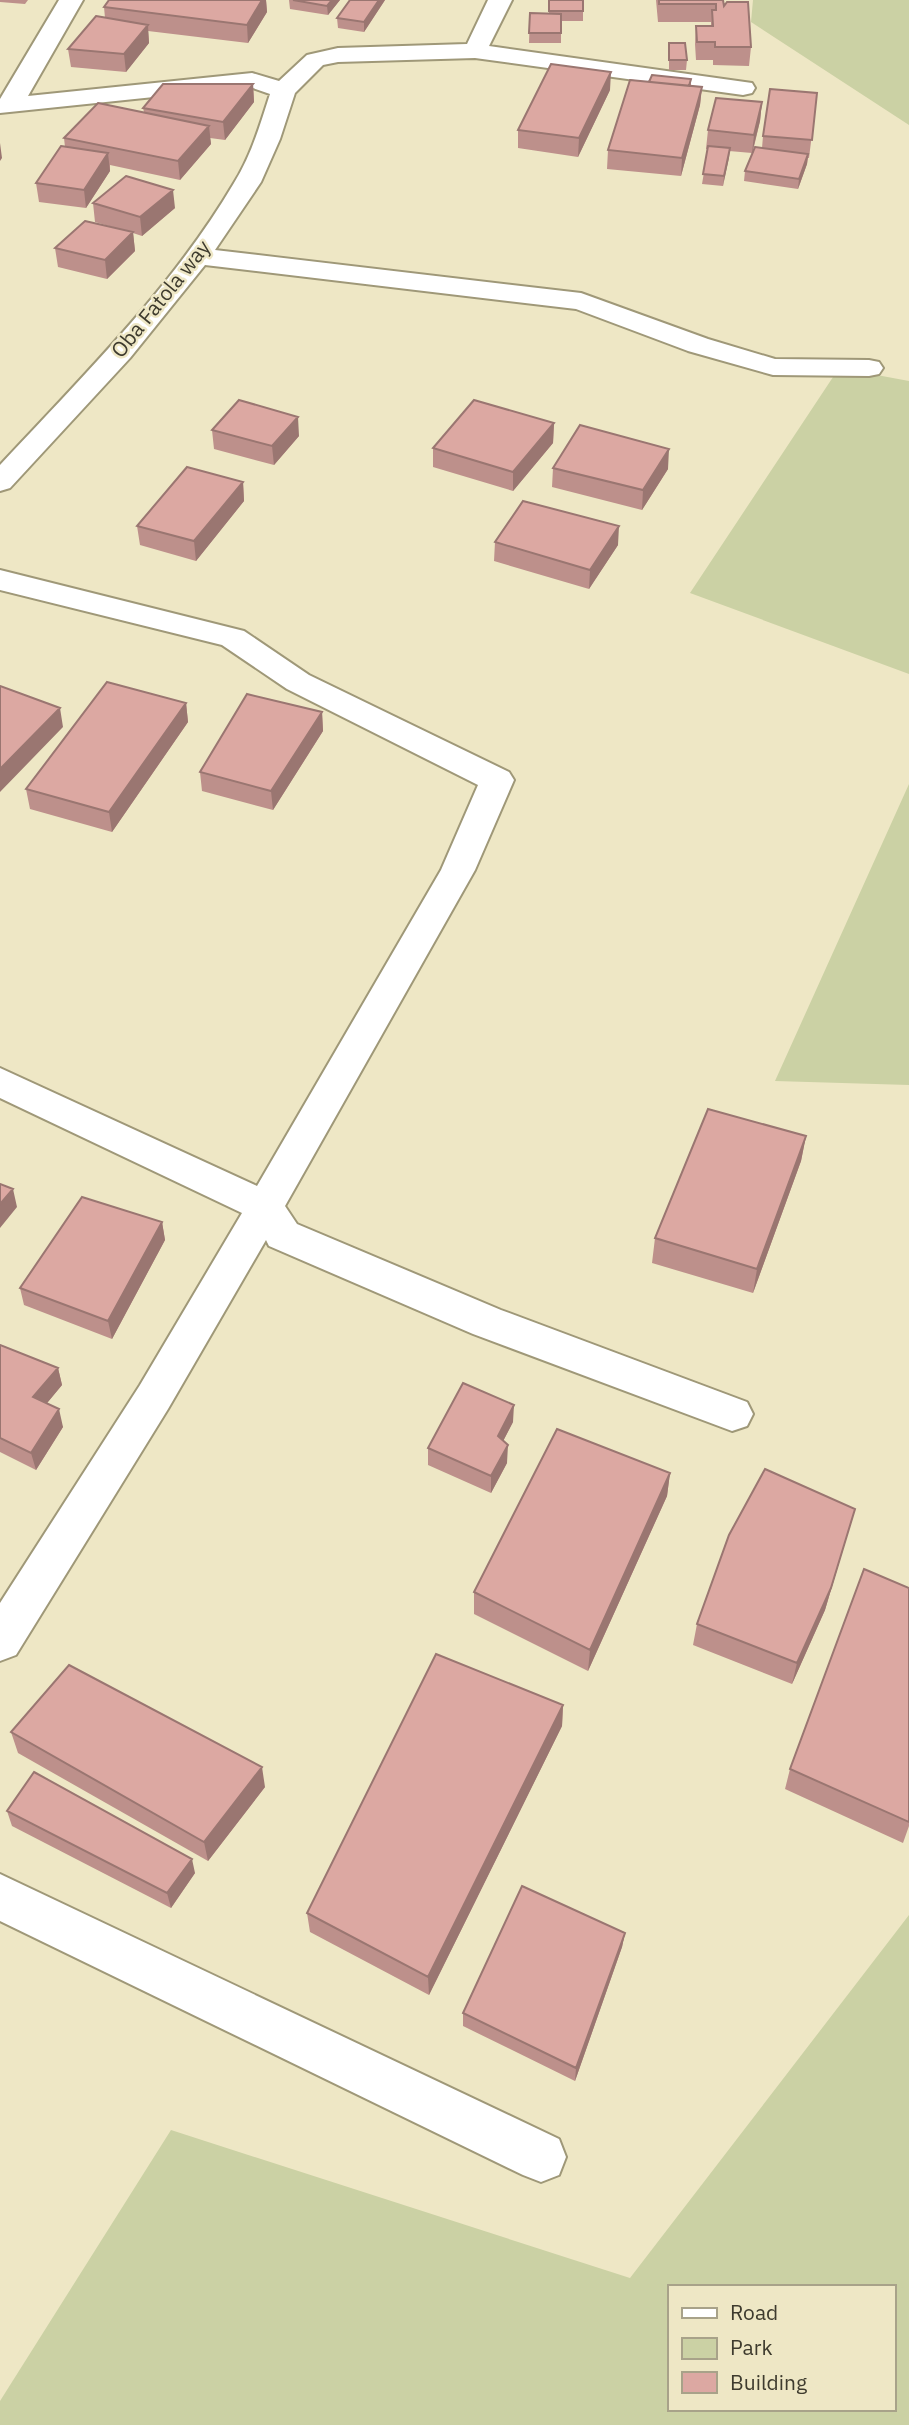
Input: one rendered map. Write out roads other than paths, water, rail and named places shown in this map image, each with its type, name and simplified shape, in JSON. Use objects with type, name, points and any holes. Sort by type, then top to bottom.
[{"type":"street","points":[[6,104],[71,0]]},
{"type":"street","points":[[474,51],[500,0]]},
{"type":"street","points":[[6,104],[252,80],[284,91],[315,60],[338,55],[474,51],[743,88]]},
{"type":"street","name":"Oba Fatola way","points":[[0,482],[120,352],[198,256],[248,183],[268,139],[284,91]]},
{"type":"street","points":[[198,256],[581,301],[698,345],[772,367],[869,368]]},
{"type":"street","points":[[0,580],[233,638],[298,682],[497,780],[458,870],[265,1207],[154,1397],[0,1641]]},
{"type":"street","points":[[0,1082],[265,1207],[283,1235],[487,1322],[732,1415]]},
{"type":"street","points":[[0,1897],[541,2157]]}]
